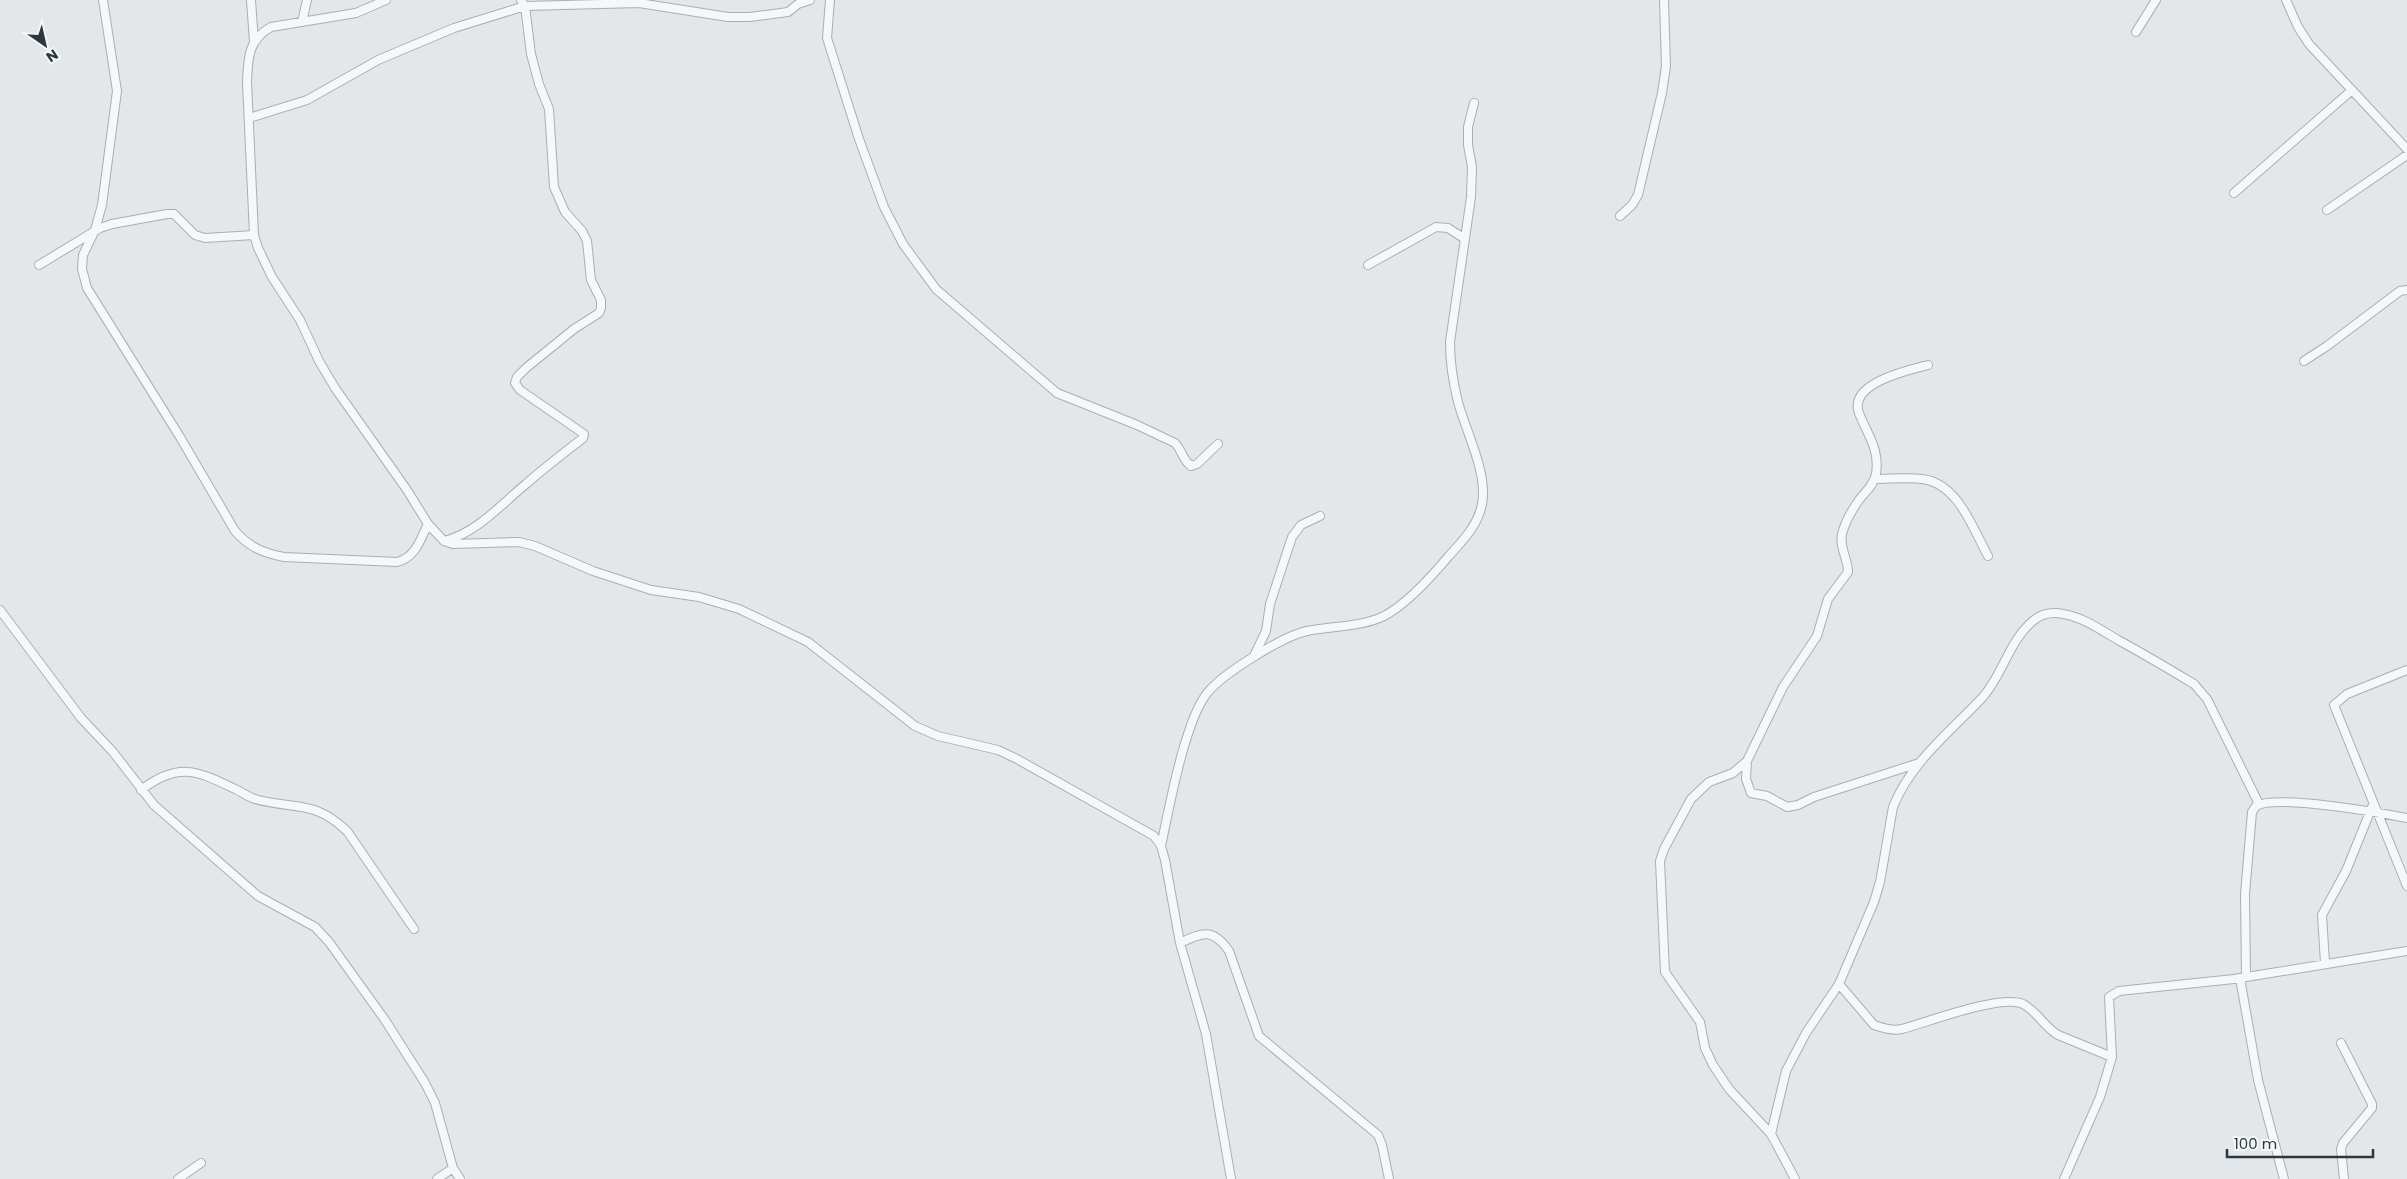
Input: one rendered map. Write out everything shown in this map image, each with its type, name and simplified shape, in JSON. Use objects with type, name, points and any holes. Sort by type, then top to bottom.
[{"type":"street","points":[[103,0],[117,91],[102,205],[95,230],[83,256],[82,269],[87,288],[180,437],[235,531],[244,542],[254,549],[284,557],[397,562],[412,554],[428,524]]},
{"type":"street","points":[[251,0],[254,42]]},
{"type":"street","points":[[302,22],[307,0]]},
{"type":"street","points":[[386,0],[356,13],[270,27],[260,33],[254,42],[248,61],[254,234],[264,262],[300,320],[319,361],[335,388],[407,490],[428,524],[444,541],[461,546],[495,542],[519,542],[535,546],[593,571],[651,590],[699,597],[739,609],[808,642],[915,726],[938,736],[998,750],[1017,758],[1092,802],[1146,830],[1161,846]]},
{"type":"street","points":[[249,118],[307,100],[378,60],[454,28],[523,3],[638,3],[728,16],[750,17],[788,12],[798,4],[810,0]]},
{"type":"street","points":[[830,0],[827,38],[859,139],[884,207],[903,244],[936,289],[1056,393],[1137,425],[1175,444],[1180,448],[1186,463],[1191,466],[1197,464],[1218,444]]},
{"type":"street","points":[[1620,216],[1632,205],[1638,195],[1662,94],[1666,66],[1664,0]]},
{"type":"street","points":[[2136,32],[2156,0]]},
{"type":"street","points":[[2286,0],[2304,37],[2407,149]]},
{"type":"street","points":[[444,541],[468,532],[500,509],[525,484],[583,438],[584,434],[520,390],[515,383],[526,368],[574,329],[599,313],[601,308],[601,300],[591,280],[587,241],[565,212],[554,187],[549,109],[539,84],[523,3]]},
{"type":"street","points":[[2234,193],[2352,90]]},
{"type":"street","points":[[1231,1179],[1206,1034],[1180,943],[1161,846],[1174,789],[1195,716],[1202,701],[1219,682],[1253,658],[1291,635],[1366,622],[1384,616],[1397,608],[1435,572],[1470,532],[1477,520],[1482,504],[1483,489],[1458,401],[1450,364],[1451,326],[1472,197],[1468,127],[1474,103]]},
{"type":"street","points":[[2327,210],[2407,155]]},
{"type":"street","points":[[39,265],[95,230],[112,224],[167,214],[174,214],[195,235],[205,238],[254,234]]},
{"type":"street","points":[[1368,265],[1436,227],[1448,228],[1465,239]]},
{"type":"street","points":[[2304,360],[2327,346],[2400,291],[2407,290]]},
{"type":"street","points":[[1795,1179],[1771,1134],[1729,1089],[1713,1065],[1706,1048],[1700,1022],[1669,981],[1664,965],[1660,861],[1684,810],[1700,789],[1715,779],[1734,773],[1747,761],[1783,687],[1817,636],[1828,600],[1848,572],[1841,541],[1842,534],[1859,501],[1875,479],[1876,470],[1874,443],[1859,412],[1860,397],[1884,378],[1928,366]]},
{"type":"street","points":[[1875,479],[1922,479],[1940,486],[1954,496],[1988,556]]},
{"type":"street","points":[[1253,658],[1266,631],[1270,604],[1292,537],[1302,525],[1320,516]]},
{"type":"street","points":[[0,610],[81,718],[113,752],[154,805],[258,896],[315,928],[329,942],[385,1020],[425,1083],[435,1103],[453,1168],[460,1179]]},
{"type":"street","points":[[1771,1134],[1786,1071],[1806,1033],[1839,984],[1874,902],[1880,882],[1892,807],[1897,796],[1919,763],[1940,739],[1983,697],[2019,637],[2043,614],[2053,612],[2078,618],[2098,628],[2200,690],[2259,804]]},
{"type":"street","points":[[2407,670],[2347,694],[2334,705],[2407,886]]},
{"type":"street","points":[[1747,761],[1746,779],[1751,793],[1768,796],[1787,806],[1798,805],[1814,797],[1919,763]]},
{"type":"street","points":[[141,790],[157,777],[171,772],[187,771],[209,776],[254,799],[313,808],[347,830],[414,929]]},
{"type":"street","points":[[2284,1179],[2258,1080],[2243,978],[2245,894],[2252,812],[2259,804],[2271,803],[2346,807],[2407,818]]},
{"type":"street","points":[[2325,963],[2322,914],[2346,870],[2369,811],[2375,803]]},
{"type":"street","points":[[1180,943],[1197,935],[1210,933],[1221,939],[1229,951],[1258,1036],[1378,1135],[1382,1145],[1388,1179]]},
{"type":"street","points":[[2064,1179],[2100,1097],[2112,1057],[2109,997],[2111,994],[2119,991],[2243,978],[2407,951]]},
{"type":"street","points":[[1839,984],[1874,1025],[1880,1027],[1895,1030],[1902,1029],[1985,1005],[2016,1002],[2031,1010],[2050,1030],[2112,1057]]},
{"type":"street","points":[[2341,1043],[2372,1104],[2372,1108],[2343,1143],[2341,1149],[2344,1179]]},
{"type":"street","points":[[178,1179],[201,1163]]},
{"type":"street","points":[[437,1179],[453,1168]]}]
